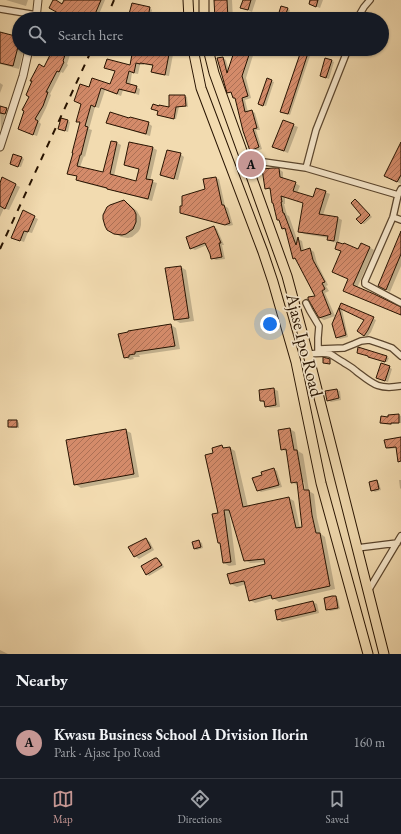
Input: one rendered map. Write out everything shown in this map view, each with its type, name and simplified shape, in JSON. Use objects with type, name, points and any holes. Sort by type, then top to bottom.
[{"type":"highway","points":[[188,0],[189,12]]},
{"type":"highway","points":[[204,0],[204,12]]},
{"type":"highway","name":"Ajase Ipo Road","points":[[194,56],[201,88],[269,271],[296,362],[321,483],[368,654]]},
{"type":"highway","name":"Ajase Ipo Road","points":[[210,56],[214,73],[283,267],[297,314],[384,654]]},
{"type":"highway","points":[[269,271],[283,267]]},
{"type":"street","points":[[37,12],[38,0]]},
{"type":"street","points":[[361,12],[370,0]]},
{"type":"street","points":[[0,9],[14,12]]},
{"type":"street","points":[[0,147],[23,76],[27,56]]},
{"type":"street","points":[[306,168],[316,130],[345,56]]},
{"type":"street","points":[[244,159],[306,168],[398,195]]},
{"type":"street","points":[[401,189],[398,195],[393,217],[365,281],[365,284],[401,303]]},
{"type":"street","points":[[393,217],[401,220]]},
{"type":"street","points":[[306,303],[319,326],[318,351]]},
{"type":"street","points":[[308,354],[318,351],[344,348],[360,341],[369,340],[392,348],[401,356]]},
{"type":"street","points":[[318,351],[336,358],[373,384],[392,388],[401,386]]},
{"type":"street","points":[[368,591],[401,536]]},
{"type":"street","points":[[357,548],[397,543]]},
{"type":"building","points":[[53,0],[56,0],[62,4],[64,0],[101,0],[96,12],[56,12],[49,8]]},
{"type":"building","points":[[214,0],[227,0],[228,12],[215,12]]},
{"type":"building","points":[[243,0],[251,0],[248,10],[240,8]]},
{"type":"building","points":[[310,0],[318,0],[316,7],[309,4]]},
{"type":"building","points":[[132,3],[150,7],[149,12],[130,12]]},
{"type":"building","points":[[281,6],[288,8],[287,12],[279,12]]},
{"type":"building","points":[[0,32],[12,35],[12,56],[16,56],[13,66],[0,63]]},
{"type":"building","points":[[50,56],[65,56],[64,62],[59,72],[57,71],[46,92],[48,92],[43,106],[35,119],[38,121],[33,135],[18,129],[24,111],[22,110],[29,97],[26,95],[32,81],[30,81],[39,64],[44,67]]},
{"type":"building","points":[[132,56],[169,56],[165,75],[151,72],[153,65],[136,63],[134,73],[129,71],[126,83],[137,86],[135,93],[119,89],[117,94],[101,88],[95,107],[91,105],[85,126],[88,127],[77,166],[103,172],[111,141],[117,142],[110,174],[136,181],[139,169],[124,165],[129,142],[153,147],[146,179],[153,180],[148,199],[76,180],[77,176],[67,174],[80,122],[76,122],[81,104],[74,101],[80,84],[89,87],[92,78],[110,84],[115,71],[104,68],[107,59],[130,65]]},
{"type":"building","points":[[233,56],[249,56],[242,76],[248,96],[242,98],[245,112],[252,110],[257,128],[253,129],[259,147],[250,151],[243,131],[235,98],[233,98],[231,92],[227,93],[217,58],[223,57],[227,73]]},
{"type":"building","points":[[299,56],[307,56],[288,114],[280,112]]},
{"type":"building","points":[[325,58],[332,60],[326,78],[320,76]]},
{"type":"building","points":[[267,78],[272,80],[263,106],[258,104]]},
{"type":"building","points":[[169,95],[185,95],[186,106],[176,107],[174,119],[157,115],[158,111],[151,109],[153,104],[169,107]]},
{"type":"building","points":[[0,106],[7,108],[5,114],[0,113]]},
{"type":"building","points":[[110,112],[149,122],[146,134],[106,123]]},
{"type":"building","points":[[61,118],[68,120],[65,131],[58,129]]},
{"type":"building","points":[[283,120],[294,124],[284,151],[272,147]]},
{"type":"building","points":[[401,142],[401,175],[397,182],[384,176]]},
{"type":"building","points":[[167,150],[181,153],[174,179],[160,175]]},
{"type":"building","points":[[13,154],[22,157],[18,167],[10,164]]},
{"type":"building","points":[[279,168],[280,177],[296,182],[293,191],[313,197],[316,188],[326,191],[319,214],[338,217],[334,241],[327,240],[328,236],[298,232],[303,203],[281,196],[283,213],[296,245],[298,237],[301,251],[310,248],[313,260],[325,282],[322,283],[325,289],[322,291],[331,314],[319,318],[308,299],[308,297],[315,296],[295,258],[293,259],[285,228],[282,229],[279,220],[277,220],[272,203],[270,188],[265,189],[262,169]]},
{"type":"building","points":[[2,177],[16,184],[5,209],[0,206],[0,183]]},
{"type":"building","points":[[216,177],[222,205],[224,205],[230,223],[225,225],[180,213],[182,196],[205,189],[203,179]]},
{"type":"building","points":[[355,199],[370,215],[361,224],[356,219],[361,215],[351,203]]},
{"type":"building","points":[[124,200],[134,210],[136,214],[136,222],[133,229],[126,234],[114,234],[107,230],[103,215],[107,207]]},
{"type":"building","points":[[23,210],[35,216],[28,232],[24,231],[20,241],[11,238]]},
{"type":"building","points":[[214,226],[221,243],[219,243],[222,257],[211,259],[205,243],[190,249],[186,237]]},
{"type":"building","points":[[401,231],[401,254],[386,290],[378,286]]},
{"type":"building","points":[[337,242],[344,243],[358,249],[361,243],[370,247],[353,285],[401,307],[401,315],[343,291],[348,279],[332,272],[341,251],[335,249]]},
{"type":"building","points":[[181,266],[189,318],[174,320],[165,268]]},
{"type":"building","points":[[341,303],[374,317],[364,336],[357,331],[364,320],[339,308],[346,335],[336,338],[332,324]]},
{"type":"building","points":[[171,324],[175,346],[135,352],[135,354],[124,358],[118,334]]},
{"type":"building","points":[[358,347],[387,356],[385,362],[357,353]]},
{"type":"building","points":[[323,357],[330,359],[330,364],[323,363]]},
{"type":"building","points":[[381,363],[390,366],[385,381],[376,378]]},
{"type":"building","points":[[274,388],[276,405],[265,407],[264,401],[260,401],[259,390]]},
{"type":"building","points":[[337,389],[339,398],[327,401],[325,391]]},
{"type":"building","points":[[399,414],[399,423],[380,423],[381,416],[388,417],[388,415]]},
{"type":"building","points":[[8,420],[17,420],[17,427],[8,427]]},
{"type":"building","points":[[290,428],[294,450],[297,450],[304,490],[309,490],[316,533],[320,533],[330,586],[272,599],[271,595],[249,601],[244,581],[230,584],[227,574],[265,564],[264,559],[244,561],[229,510],[224,510],[231,562],[223,563],[220,543],[218,543],[212,514],[218,513],[205,455],[213,453],[212,448],[222,445],[223,448],[230,447],[243,507],[289,497],[296,528],[302,527],[297,482],[291,483],[286,449],[281,450],[278,430]]},
{"type":"building","points":[[126,429],[134,474],[74,485],[66,440]]},
{"type":"building","points":[[401,437],[401,461],[398,462],[396,447],[386,448],[384,440]]},
{"type":"building","points":[[274,468],[279,485],[257,491],[252,478],[262,475],[261,472]]},
{"type":"building","points":[[377,480],[379,489],[371,491],[369,482]]},
{"type":"building","points":[[146,538],[151,548],[134,557],[128,547]]},
{"type":"building","points":[[199,540],[201,547],[194,549],[192,542]]},
{"type":"building","points":[[157,558],[162,565],[146,575],[141,566]]},
{"type":"building","points":[[336,596],[338,608],[326,610],[324,598]]},
{"type":"building","points":[[313,601],[316,611],[277,620],[275,610]]},
{"type":"railway","points":[[109,12],[114,0]]},
{"type":"railway","points":[[0,249],[89,56]]},
{"type":"place","name":"Kwasu Business School A Division Ilorin","points":[[251,164]]}]
